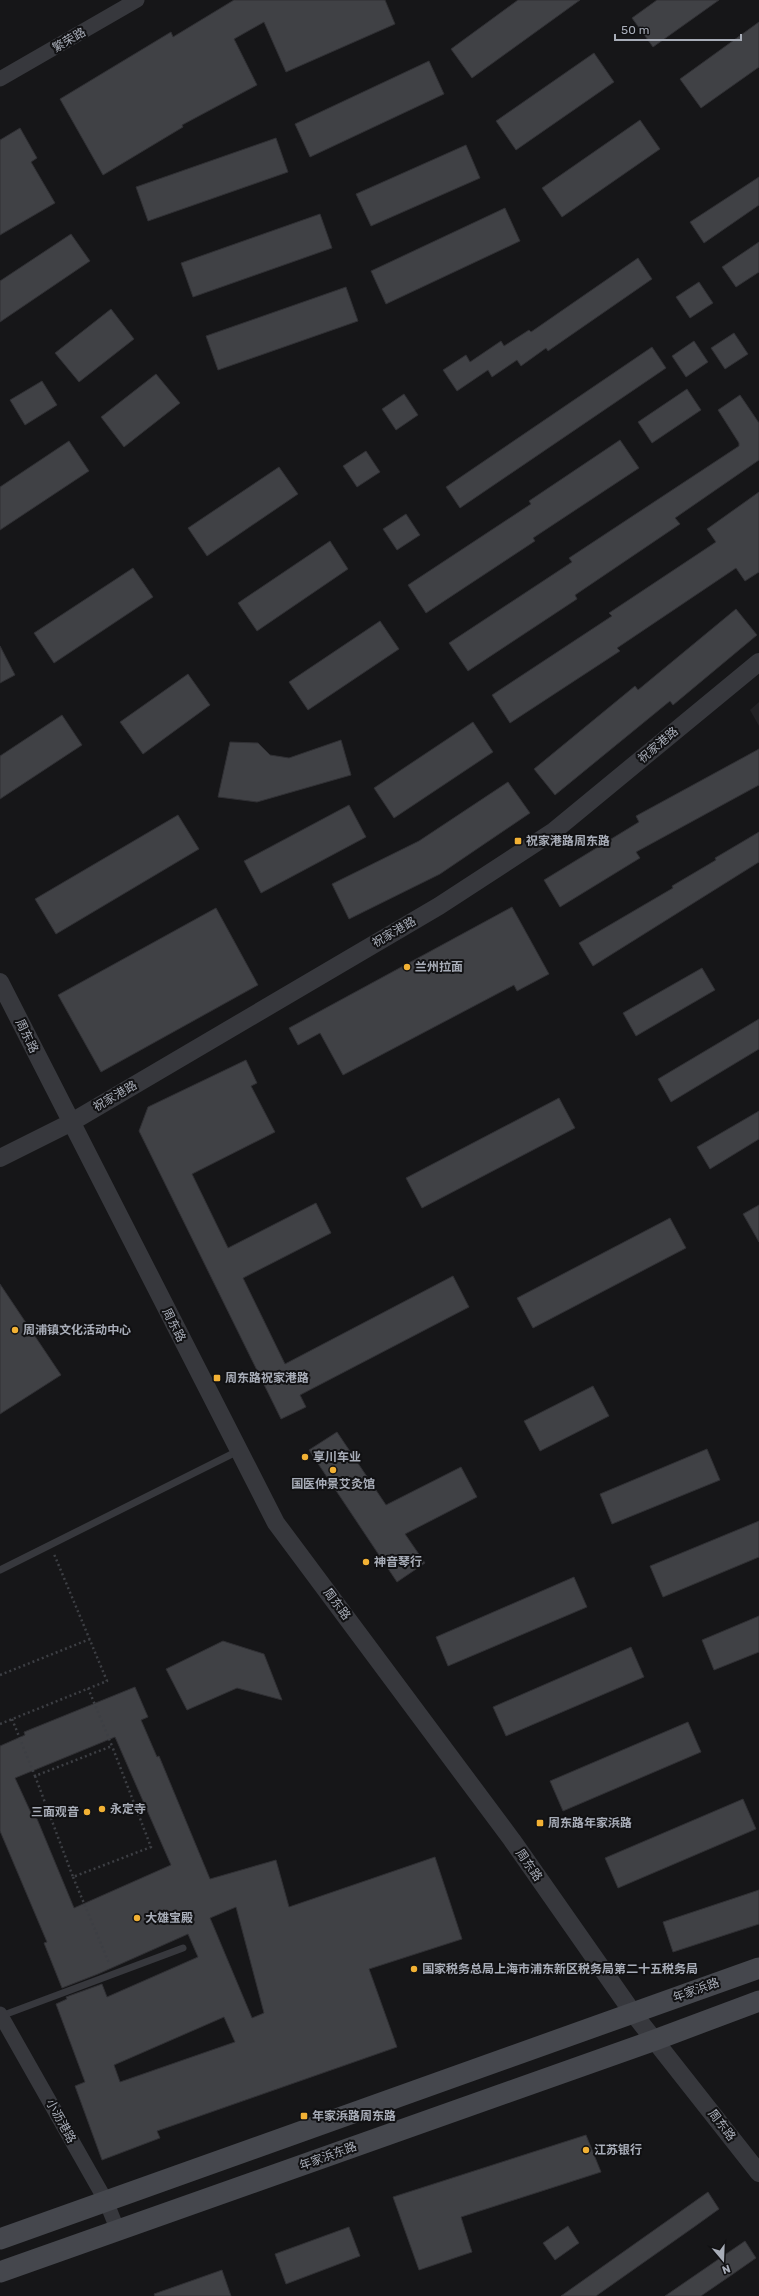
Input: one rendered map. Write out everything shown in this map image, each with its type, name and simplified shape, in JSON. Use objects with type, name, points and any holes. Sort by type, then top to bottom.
[{"type":"main road","name":"年家浜路","points":[[633,2013],[759,1968]]},
{"type":"main road","points":[[655,2040],[759,2001]]},
{"type":"main road","points":[[0,2239],[633,2013]]},
{"type":"main road","name":"年家浜东路","points":[[0,2272],[655,2040]]},
{"type":"street","name":"繁荣路","points":[[0,80],[137,0]]},
{"type":"street","name":"祝家港路","points":[[0,1158],[70,1123],[439,906],[554,831],[759,662]]},
{"type":"street","name":"周东路","points":[[0,982],[70,1123],[276,1523],[512,1840],[633,2013],[759,2173]]},
{"type":"street","name":"小沥港路","points":[[1,2015],[106,2201],[118,2231]]},
{"type":"lane","points":[[0,1570],[239,1451]]},
{"type":"lane","points":[[1,2015],[183,1948]]},
{"type":"path","points":[[0,1724],[107,1681],[50,1545]]},
{"type":"path","points":[[0,1675],[90,1639]]},
{"type":"path","points":[[74,1877],[151,1847],[88,1688]]},
{"type":"path","points":[[12,1719],[114,1974]]},
{"type":"path","points":[[35,1776],[112,1746]]},
{"type":"shaded area","points":[[759,702],[759,726],[750,710]]},
{"type":"building","points":[[234,0],[385,0],[395,24],[286,72],[264,22],[234,39],[257,85],[182,125],[183,127],[103,175],[60,99],[171,32],[173,37]]},
{"type":"building","points":[[518,0],[580,0],[472,78],[451,49]]},
{"type":"building","points":[[657,0],[719,0],[653,47],[632,18]]},
{"type":"building","points":[[759,22],[759,67],[701,108],[680,79]]},
{"type":"building","points":[[594,53],[614,82],[516,150],[496,121]]},
{"type":"building","points":[[429,61],[444,94],[310,157],[295,124]]},
{"type":"building","points":[[640,120],[660,149],[562,217],[542,188]]},
{"type":"building","points":[[20,128],[37,158],[31,162],[55,203],[0,235],[0,140]]},
{"type":"building","points":[[276,138],[288,172],[148,221],[136,187]]},
{"type":"building","points":[[466,145],[480,178],[371,226],[356,194]]},
{"type":"building","points":[[759,177],[759,205],[704,243],[690,222]]},
{"type":"building","points":[[505,208],[520,241],[386,304],[371,271]]},
{"type":"building","points":[[320,214],[332,248],[193,297],[181,263]]},
{"type":"building","points":[[71,234],[90,261],[0,322],[0,281]]},
{"type":"building","points":[[759,242],[759,272],[736,287],[722,267]]},
{"type":"building","points":[[638,258],[652,279],[548,351],[546,348],[521,366],[517,360],[492,377],[488,370],[457,391],[443,370],[466,355],[470,362],[501,341],[504,346],[529,330],[531,332]]},
{"type":"building","points":[[699,282],[713,303],[690,318],[676,297]]},
{"type":"building","points":[[346,287],[358,321],[218,370],[206,336]]},
{"type":"building","points":[[111,309],[134,339],[79,382],[55,353]]},
{"type":"building","points":[[734,333],[748,354],[725,369],[711,348]]},
{"type":"building","points":[[694,341],[708,362],[686,377],[672,356]]},
{"type":"building","points":[[652,347],[666,368],[460,508],[446,487]]},
{"type":"building","points":[[156,374],[180,403],[124,447],[101,417]]},
{"type":"building","points":[[42,381],[57,405],[25,425],[10,400]]},
{"type":"building","points":[[687,389],[701,410],[652,443],[638,422]]},
{"type":"building","points":[[404,394],[418,415],[396,430],[382,409]]},
{"type":"building","points":[[740,395],[759,423],[759,460],[675,518],[680,524],[575,595],[577,599],[468,671],[449,643],[572,562],[569,558],[739,446],[739,443],[718,410]]},
{"type":"building","points":[[620,440],[639,468],[533,538],[535,541],[426,613],[408,585],[531,504],[529,501]]},
{"type":"building","points":[[69,441],[89,471],[0,530],[0,487]]},
{"type":"building","points":[[366,451],[380,472],[357,487],[343,466]]},
{"type":"building","points":[[279,467],[298,494],[207,556],[188,528]]},
{"type":"building","points":[[759,492],[759,572],[745,581],[736,568],[617,648],[620,651],[510,723],[492,695],[612,616],[609,613],[716,542],[707,529]]},
{"type":"building","points":[[406,514],[420,535],[397,550],[383,529]]},
{"type":"building","points":[[330,541],[348,569],[257,631],[238,603]]},
{"type":"building","points":[[133,568],[153,597],[54,663],[34,633]]},
{"type":"building","points":[[736,609],[757,635],[673,705],[670,701],[555,795],[534,769],[635,686],[638,690]]},
{"type":"building","points":[[380,621],[399,649],[308,710],[289,682]]},
{"type":"building","points":[[0,646],[15,675],[0,683]]},
{"type":"building","points":[[188,674],[210,705],[143,754],[120,722]]},
{"type":"building","points":[[62,715],[82,745],[0,799],[0,756]]},
{"type":"building","points":[[473,722],[493,752],[394,818],[374,788]]},
{"type":"building","points":[[341,740],[351,775],[257,802],[218,797],[230,742],[258,743],[270,755],[289,758]]},
{"type":"building","points":[[759,749],[759,785],[636,852],[640,858],[560,907],[544,880],[639,822],[636,816]]},
{"type":"building","points":[[508,782],[530,813],[440,874],[349,919],[332,884],[419,841]]},
{"type":"building","points":[[349,805],[366,837],[261,893],[244,861]]},
{"type":"building","points":[[178,815],[199,849],[56,934],[35,899]]},
{"type":"building","points":[[759,832],[759,862],[593,966],[579,943],[673,888],[672,886],[716,860],[715,858]]},
{"type":"building","points":[[512,907],[549,974],[517,991],[514,985],[343,1075],[320,1033],[298,1045],[289,1028]]},
{"type":"building","points":[[216,908],[258,985],[101,1072],[58,995]]},
{"type":"building","points":[[702,968],[715,990],[636,1036],[623,1013]]},
{"type":"building","points":[[759,1019],[759,1049],[671,1102],[658,1079]]},
{"type":"building","points":[[246,1060],[257,1083],[251,1086],[275,1132],[192,1174],[228,1248],[316,1203],[331,1233],[243,1278],[285,1364],[453,1276],[469,1307],[300,1395],[306,1407],[281,1419],[139,1131],[148,1107]]},
{"type":"building","points":[[559,1098],[575,1128],[422,1208],[406,1178]]},
{"type":"building","points":[[759,1111],[759,1139],[710,1169],[697,1147]]},
{"type":"building","points":[[759,1205],[759,1242],[743,1214]]},
{"type":"building","points":[[670,1218],[686,1248],[533,1328],[517,1298]]},
{"type":"building","name":"周浦镇文化活动中心","points":[[0,1284],[61,1375],[0,1414]]},
{"type":"building","points":[[593,1386],[609,1416],[540,1451],[524,1421]]},
{"type":"building","points":[[337,1432],[386,1505],[461,1467],[477,1497],[405,1534],[425,1563],[397,1582],[309,1450]]},
{"type":"building","points":[[707,1449],[720,1480],[612,1524],[600,1494]]},
{"type":"building","points":[[759,1521],[759,1557],[663,1597],[650,1566]]},
{"type":"building","points":[[574,1577],[587,1607],[448,1666],[436,1637]]},
{"type":"building","points":[[759,1616],[759,1652],[714,1670],[702,1640]]},
{"type":"building","points":[[223,1641],[264,1654],[282,1700],[237,1688],[187,1710],[166,1669]]},
{"type":"building","points":[[631,1647],[644,1677],[506,1736],[493,1707]]},
{"type":"building","points":[[135,1687],[148,1717],[141,1720],[157,1757],[159,1756],[210,1879],[276,1860],[289,1907],[435,1857],[462,1939],[369,1969],[397,2047],[157,2131],[160,2138],[102,2160],[75,2086],[85,2082],[56,2004],[67,1999],[66,1997],[102,1984],[107,1997],[198,1957],[188,1934],[98,1974],[62,1988],[44,1943],[47,1942],[0,1831],[0,1746],[25,1735],[24,1732]],"holes":[[[115,1737],[171,1865],[74,1908],[35,1814],[32,1815],[15,1778]],[[236,1907],[264,2013],[252,2018],[210,1918]],[[224,2017],[235,2042],[120,2082],[114,2065]]]},
{"type":"building","points":[[688,1722],[701,1752],[563,1811],[550,1781]]},
{"type":"building","points":[[743,1799],[756,1829],[618,1888],[605,1858]]},
{"type":"building","points":[[759,1890],[759,1924],[673,1952],[663,1922]]},
{"type":"building","points":[[586,2135],[601,2172],[461,2217],[472,2252],[419,2270],[393,2197]]},
{"type":"building","points":[[708,2192],[719,2209],[694,2227],[596,2296],[561,2296]]},
{"type":"building","points":[[568,2226],[579,2243],[555,2260],[543,2243]]},
{"type":"building","points":[[349,2227],[360,2256],[286,2284],[275,2254]]},
{"type":"building","points":[[745,2241],[756,2258],[701,2296],[665,2296]]},
{"type":"building","points":[[222,2270],[231,2296],[155,2296],[154,2294]]},
{"type":"place","name":"祝家港路周东路","points":[[518,841]]},
{"type":"place","name":"兰州拉面","points":[[407,967]]},
{"type":"place","name":"周浦镇文化活动中心","points":[[15,1330]]},
{"type":"place","name":"周东路祝家港路","points":[[217,1378]]},
{"type":"place","name":"享川车业","points":[[305,1457]]},
{"type":"place","name":"国医仲景艾灸馆","points":[[333,1470]]},
{"type":"place","name":"神音琴行","points":[[366,1562]]},
{"type":"place","name":"永定寺","points":[[102,1809]]},
{"type":"place","name":"三面观音","points":[[87,1812]]},
{"type":"place","name":"周东路年家浜路","points":[[540,1823]]},
{"type":"place","name":"大雄宝殿","points":[[137,1918]]},
{"type":"place","name":"国家税务总局上海市浦东新区税务局第二十五税务局","points":[[414,1969]]},
{"type":"place","name":"年家浜路周东路","points":[[304,2116]]},
{"type":"place","name":"江苏银行","points":[[586,2150]]}]
